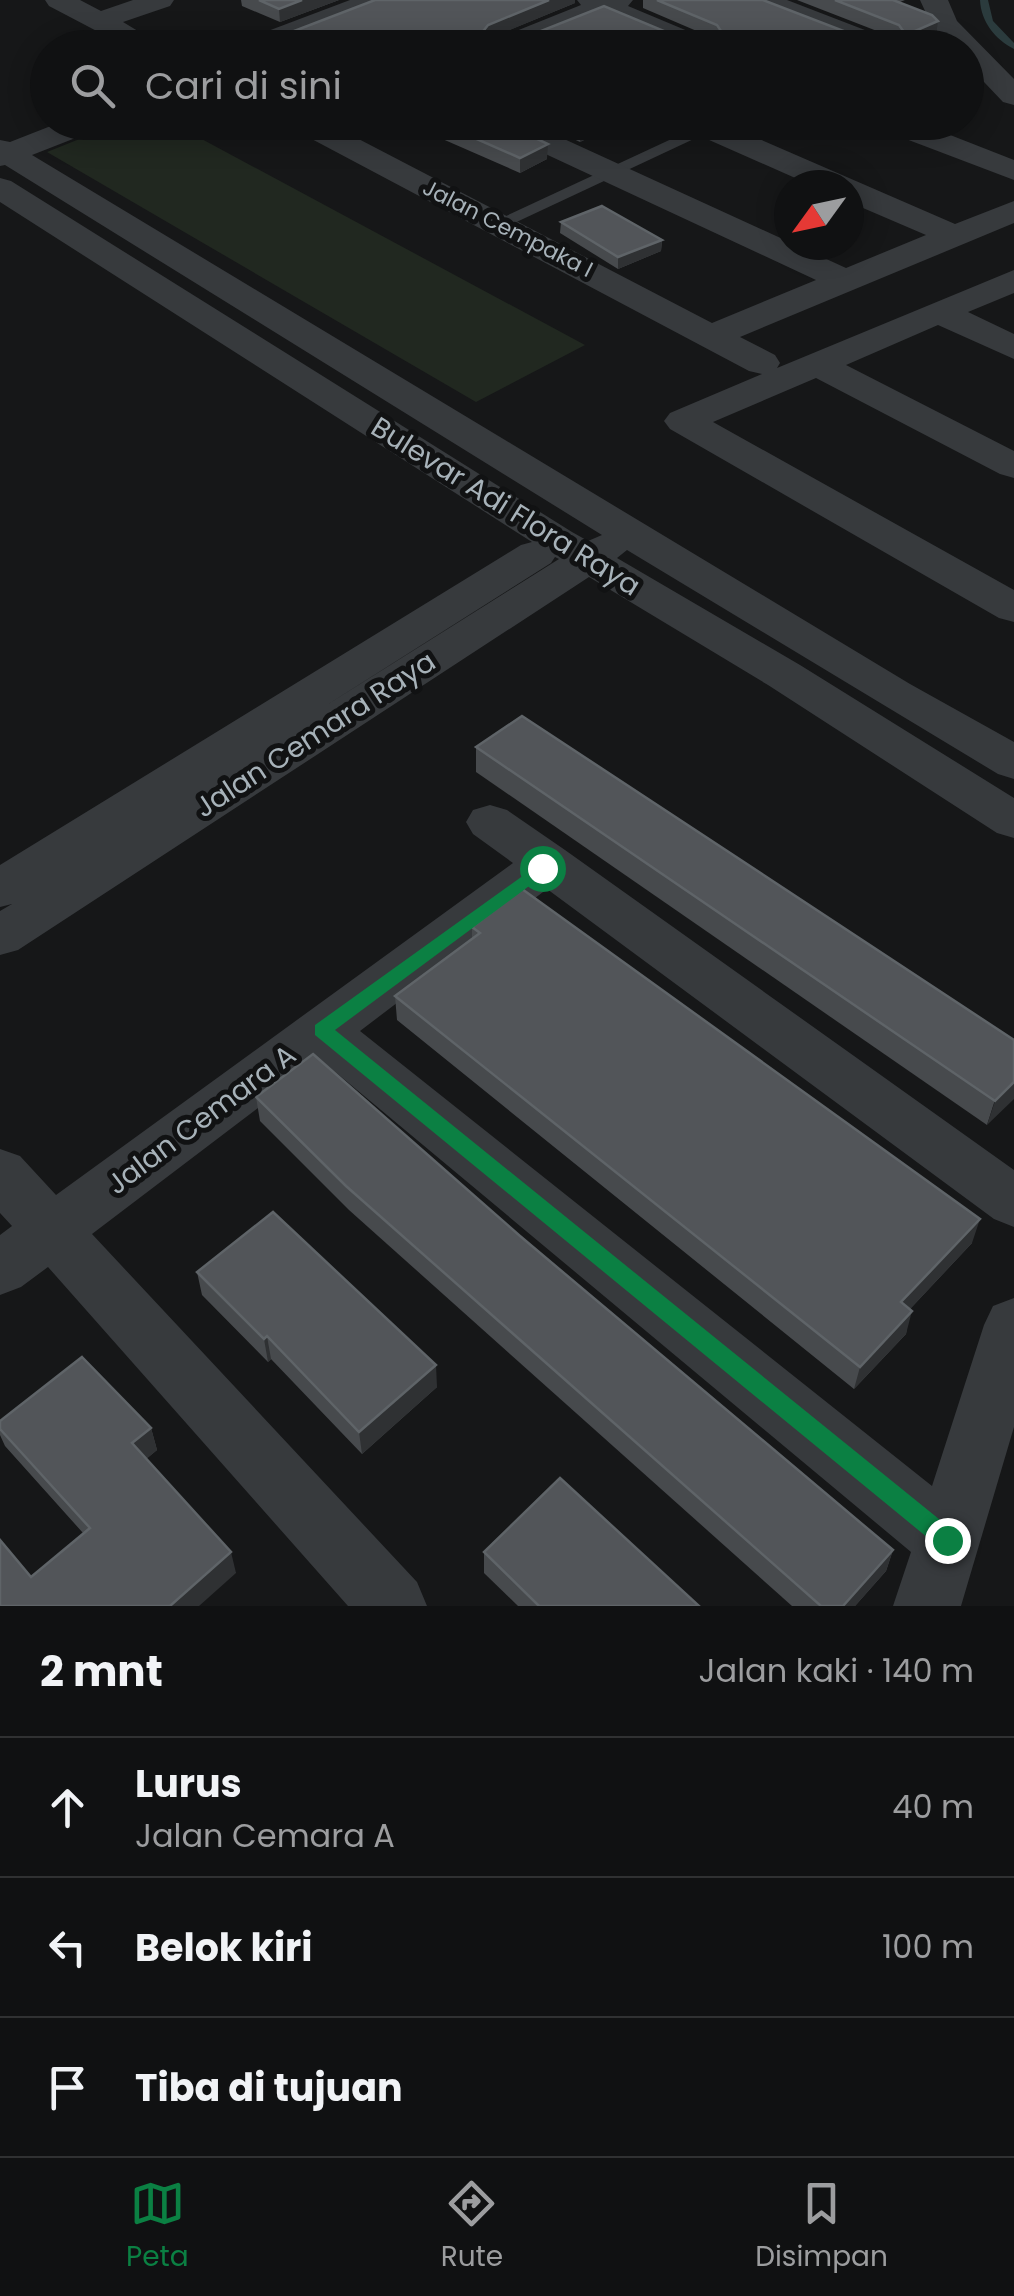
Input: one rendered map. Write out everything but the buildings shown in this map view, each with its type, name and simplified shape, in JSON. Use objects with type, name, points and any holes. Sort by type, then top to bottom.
[{"type":"street","points":[[58,0],[117,30]]},
{"type":"street","points":[[100,21],[160,0]]},
{"type":"street","points":[[762,0],[840,30]]},
{"type":"street","points":[[934,0],[951,30]]},
{"type":"street","points":[[545,30],[605,2],[665,30]]},
{"type":"street","points":[[303,30],[384,3]]},
{"type":"street","points":[[325,30],[384,3]]},
{"type":"street","points":[[984,65],[1014,96]]},
{"type":"street","points":[[984,85],[1014,96]]},
{"type":"street","points":[[2,158],[30,139]]},
{"type":"street","points":[[2,158],[46,140]]},
{"type":"street","name":"Jalan Cempaka I","points":[[336,140],[762,362]]},
{"type":"street","points":[[540,140],[848,282]]},
{"type":"street","points":[[740,140],[806,170]]},
{"type":"street","points":[[933,140],[1014,172]]},
{"type":"street","name":"Bulevar Adi Flora Raya","points":[[2,158],[614,523],[1005,746]]},
{"type":"street","name":"Bulevar Adi Flora Raya","points":[[2,158],[574,549],[1014,821]]},
{"type":"street","points":[[864,196],[956,236]]},
{"type":"street","points":[[714,335],[1014,211]]},
{"type":"street","points":[[1014,280],[683,422],[1014,608]]},
{"type":"street","points":[[937,312],[1014,348]]},
{"type":"street","points":[[815,363],[1014,466]]},
{"type":"street","name":"Jalan Cemara Raya","points":[[0,936],[614,523]]},
{"type":"street","name":"Jalan Cemara Raya","points":[[0,889],[574,549]]},
{"type":"street","points":[[490,822],[1014,1202]]},
{"type":"street","name":"Jalan Cemara A","points":[[0,1269],[548,863]]},
{"type":"street","points":[[322,1030],[947,1540]]},
{"type":"street","points":[[0,1173],[393,1606]]},
{"type":"street","points":[[927,1606],[1014,1325]]},
{"type":"lane","points":[[500,223],[678,140]]},
{"type":"shaded area","points":[[77,140],[204,140],[585,345],[476,402],[47,152]]},
{"type":"waterway","points":[[984,0],[989,21],[1014,47]]},
{"type":"route","points":[[542,868],[322,1030],[947,1540]]}]
